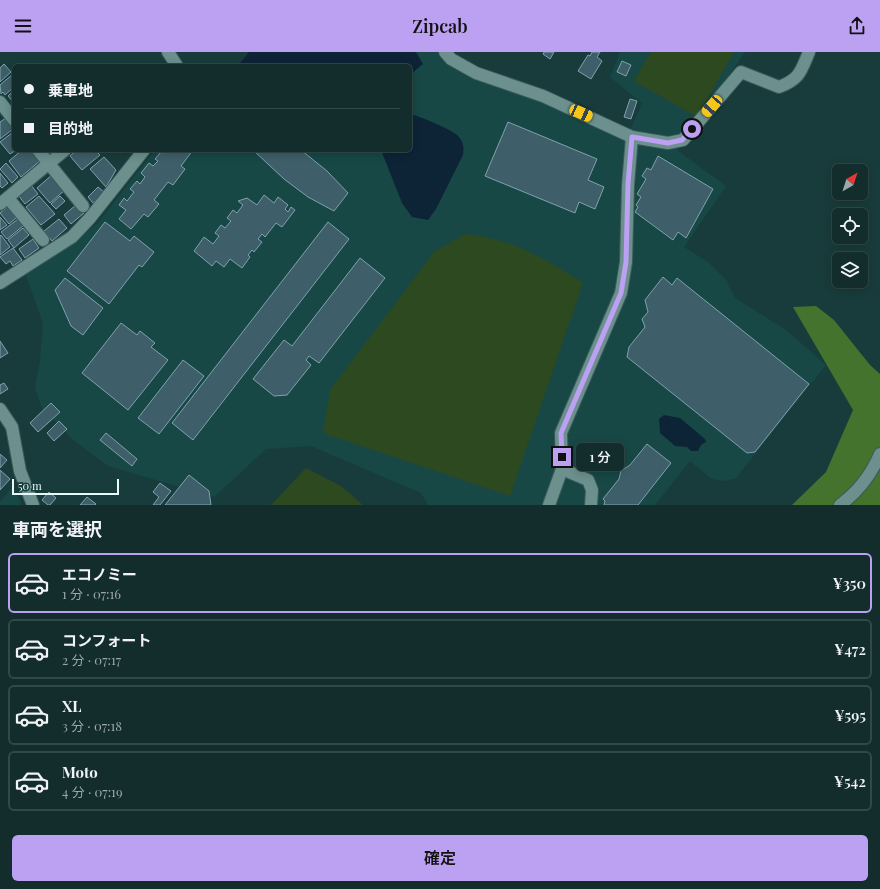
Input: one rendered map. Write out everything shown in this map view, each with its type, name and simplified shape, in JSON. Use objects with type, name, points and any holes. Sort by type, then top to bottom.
[{"type":"street","points":[[168,52],[176,64]]},
{"type":"street","points":[[444,52],[451,59],[476,73],[542,96],[632,137],[668,143],[682,140],[742,72],[779,87],[793,82],[802,70],[809,52]]},
{"type":"street","points":[[0,102],[12,117]]},
{"type":"street","points":[[549,505],[562,469],[561,433],[621,293],[626,262],[628,184],[632,137]]},
{"type":"street","points":[[40,152],[83,206]]},
{"type":"street","points":[[43,240],[4,201],[63,152]]},
{"type":"street","points":[[0,283],[72,237],[90,218],[142,152]]},
{"type":"street","points":[[0,409],[12,427],[20,471],[27,493],[33,505]]},
{"type":"street","points":[[840,505],[854,495],[873,470],[880,454]]},
{"type":"street","points":[[562,469],[588,480],[592,490],[591,505]]},
{"type":"shaded area","points":[[249,52],[416,52],[423,64],[412,73],[412,64],[240,64]]},
{"type":"shaded area","points":[[255,52],[438,52],[449,63],[473,78],[540,102],[626,140],[642,103],[610,77],[620,52],[745,52],[677,150],[726,186],[684,247],[708,262],[726,280],[735,298],[786,330],[826,365],[735,479],[722,481],[712,479],[690,461],[655,505],[428,505],[421,493],[311,446],[266,449],[214,497],[108,466],[72,439],[42,408],[35,388],[40,361],[43,324],[25,272],[97,224],[153,152],[412,152],[412,64],[243,64],[246,63]]},
{"type":"shaded area","points":[[412,115],[444,127],[456,134],[462,141],[464,150],[463,155],[436,209],[428,220],[412,217],[402,203],[382,152],[412,152]]},
{"type":"shaded area","points":[[664,415],[680,418],[705,439],[706,442],[701,445],[698,451],[691,451],[687,447],[675,446],[660,433],[659,419]]},
{"type":"shaded area","points":[[13,487],[22,505],[0,505],[0,502]]},
{"type":"green space","points":[[651,52],[734,52],[697,117],[634,81]]},
{"type":"green space","points":[[465,234],[482,236],[513,245],[542,258],[583,283],[510,496],[323,433],[330,390],[434,252]]},
{"type":"green space","points":[[816,306],[834,320],[870,365],[880,374],[880,505],[792,505],[826,472],[853,410],[793,307]]},
{"type":"green space","points":[[306,468],[341,486],[363,505],[271,505]]},
{"type":"building","points":[[544,52],[554,52],[550,59],[543,54]]},
{"type":"building","points":[[592,52],[600,52],[597,57],[602,61],[591,79],[578,71],[588,55],[590,56]]},
{"type":"building","points":[[622,61],[631,65],[626,76],[617,72]]},
{"type":"building","points":[[4,64],[11,72],[0,82],[0,68]]},
{"type":"building","points":[[12,75],[12,89],[5,95],[3,92],[1,94],[0,85]]},
{"type":"building","points":[[12,92],[12,101],[8,96]]},
{"type":"building","points":[[630,99],[637,101],[631,119],[624,117]]},
{"type":"building","points":[[6,118],[12,130],[0,139],[0,122]]},
{"type":"building","points":[[508,122],[597,159],[588,180],[604,187],[595,209],[579,202],[575,213],[485,176]]},
{"type":"building","points":[[12,133],[13,152],[10,154],[0,142]]},
{"type":"building","points":[[20,152],[35,152],[41,160],[21,177],[9,161]]},
{"type":"building","points":[[75,152],[97,152],[100,155],[82,170],[70,156]]},
{"type":"building","points":[[161,152],[192,152],[181,166],[185,169],[173,185],[168,182],[154,200],[159,204],[148,217],[144,214],[131,229],[119,219],[126,210],[119,205],[124,198],[127,201],[134,192],[130,189],[137,181],[140,184],[145,177],[141,173],[149,163],[153,166],[158,161],[155,159]]},
{"type":"building","points":[[255,152],[303,152],[327,171],[348,193],[334,211],[308,197],[284,179]]},
{"type":"building","points":[[658,156],[713,189],[686,238],[678,232],[673,240],[635,212],[638,207],[636,205],[641,197],[637,194],[646,179],[642,176],[647,168],[651,170]]},
{"type":"building","points":[[104,157],[116,170],[106,187],[90,169]]},
{"type":"building","points":[[6,163],[18,177],[12,183],[0,169]]},
{"type":"building","points":[[0,173],[8,183],[2,188],[0,186]]},
{"type":"building","points":[[53,174],[66,189],[50,203],[37,188]]},
{"type":"building","points":[[31,185],[38,194],[25,204],[18,195]]},
{"type":"building","points":[[98,187],[104,192],[93,203],[88,197]]},
{"type":"building","points":[[264,195],[274,203],[278,197],[288,205],[285,209],[288,212],[291,207],[295,210],[282,227],[276,223],[265,237],[262,234],[258,239],[262,242],[254,252],[252,250],[248,255],[250,257],[242,268],[230,259],[224,267],[216,261],[212,266],[194,251],[204,237],[213,244],[219,236],[215,233],[221,225],[225,228],[231,221],[227,218],[233,210],[237,213],[243,205],[238,201],[247,198],[257,205]]},
{"type":"building","points":[[39,196],[55,214],[41,225],[26,207]]},
{"type":"building","points":[[60,196],[65,201],[56,209],[51,204]]},
{"type":"building","points":[[76,205],[84,213],[71,224],[64,215]]},
{"type":"building","points":[[8,206],[16,218],[9,224],[0,213]]},
{"type":"building","points":[[0,217],[7,225],[0,230]]},
{"type":"building","points":[[18,219],[23,226],[7,239],[1,232]]},
{"type":"building","points":[[59,219],[67,228],[52,241],[44,231]]},
{"type":"building","points":[[105,222],[130,241],[134,236],[154,252],[142,267],[139,265],[109,304],[67,271]]},
{"type":"building","points":[[328,222],[349,239],[193,440],[172,423]]},
{"type":"building","points":[[23,228],[29,235],[14,248],[8,240]]},
{"type":"building","points":[[1,235],[10,247],[0,255],[0,236]]},
{"type":"building","points":[[33,239],[39,248],[25,258],[19,249]]},
{"type":"building","points":[[13,248],[22,260],[13,266],[10,261],[6,264],[0,257]]},
{"type":"building","points":[[360,258],[385,278],[319,363],[309,356],[306,360],[311,365],[287,395],[274,396],[253,379],[284,340],[292,346]]},
{"type":"building","points":[[663,277],[672,285],[677,278],[809,384],[755,452],[747,453],[627,357],[629,347],[645,327],[642,319],[648,312],[645,300]]},
{"type":"building","points":[[65,278],[103,308],[83,335],[71,326],[55,290]]},
{"type":"building","points":[[121,323],[137,335],[140,331],[155,343],[151,347],[168,360],[128,410],[82,373]]},
{"type":"building","points":[[0,341],[8,353],[0,358]]},
{"type":"building","points":[[183,360],[204,376],[159,434],[138,418]]},
{"type":"building","points":[[4,383],[8,389],[0,394],[0,385]]},
{"type":"building","points":[[51,403],[60,412],[38,432],[30,423]]},
{"type":"building","points":[[59,421],[67,429],[54,441],[47,433]]},
{"type":"building","points":[[106,433],[137,459],[132,466],[100,440]]},
{"type":"building","points":[[647,444],[671,463],[638,505],[604,505],[605,501],[603,499],[619,479],[621,471],[630,465]]},
{"type":"building","points":[[0,454],[7,460],[0,468]]},
{"type":"building","points":[[0,470],[10,479],[0,490]]},
{"type":"building","points":[[189,475],[209,491],[211,505],[165,505]]},
{"type":"building","points":[[160,483],[171,491],[160,505],[153,505],[159,497],[153,492]]},
{"type":"building","points":[[49,492],[56,498],[50,505],[48,505],[42,500]]},
{"type":"building","points":[[87,497],[96,504],[80,505]]},
{"type":"route","points":[[562,457],[561,433],[621,293],[626,262],[628,184],[632,137],[668,143],[682,140],[692,129]]}]
